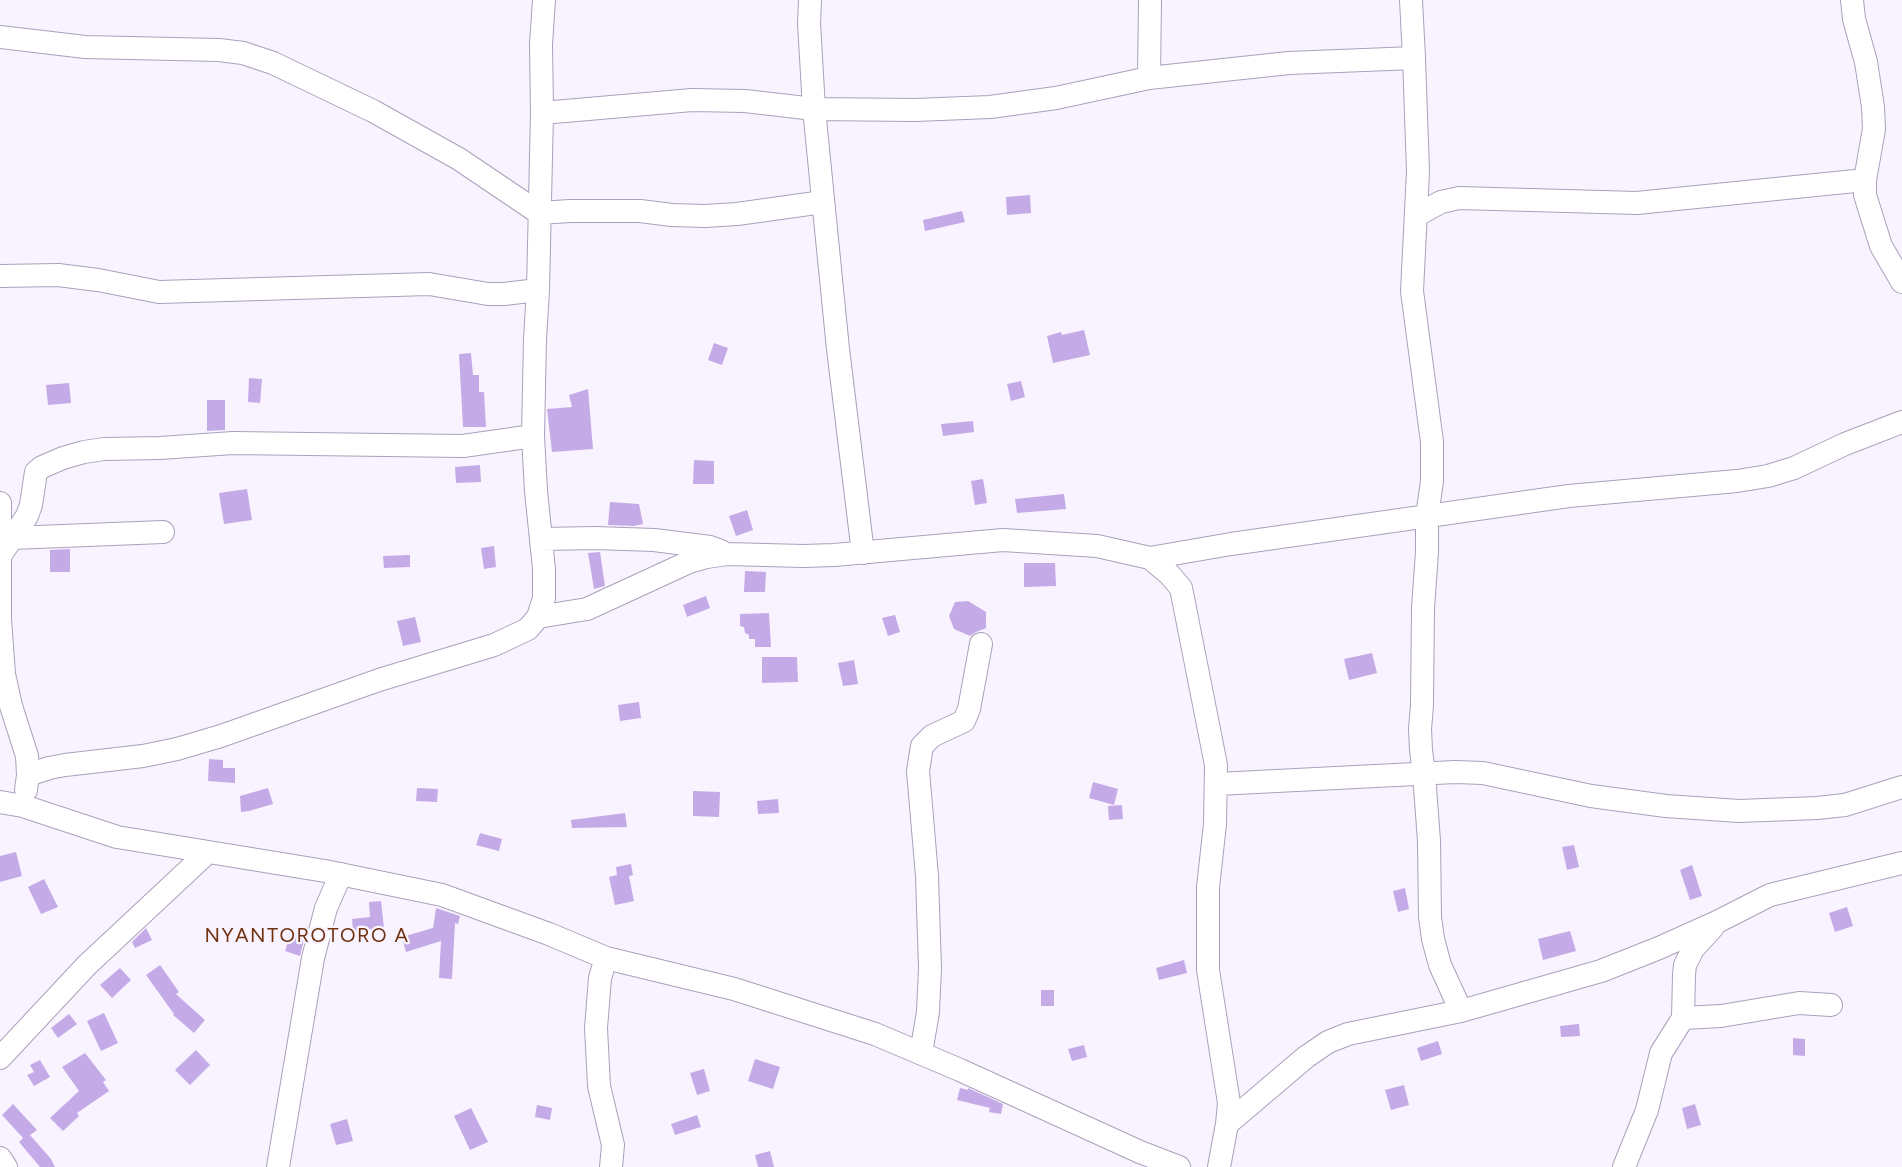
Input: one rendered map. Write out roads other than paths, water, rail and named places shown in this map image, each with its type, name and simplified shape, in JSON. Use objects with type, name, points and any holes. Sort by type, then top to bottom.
[{"type":"street","points":[[28,775],[66,765],[143,756],[221,736],[379,680],[494,645],[528,628],[538,617],[544,598],[544,569],[533,436],[540,213],[541,44],[544,0]]},
{"type":"street","points":[[810,0],[808,23],[814,109],[838,349],[863,553]]},
{"type":"street","points":[[808,23],[820,0]]},
{"type":"street","points":[[1149,78],[1150,0]]},
{"type":"street","points":[[1411,0],[1418,171],[1412,291],[1432,442],[1432,481],[1427,516],[1423,608],[1420,729],[1433,939],[1440,965],[1461,1011]]},
{"type":"street","points":[[1852,0],[1873,107],[1874,129],[1865,180],[1865,195],[1878,237],[1902,282]]},
{"type":"street","points":[[0,37],[85,47],[219,50],[243,53],[273,63],[373,111],[459,159],[540,213],[640,211],[705,216],[823,202]]},
{"type":"street","points":[[542,113],[692,100],[745,101],[814,109],[915,110],[990,107],[1056,98],[1149,78],[1289,63],[1414,58]]},
{"type":"street","points":[[1416,215],[1441,202],[1459,198],[1637,203],[1865,180]]},
{"type":"street","points":[[0,276],[58,275],[159,292],[429,284],[488,294],[538,290]]},
{"type":"street","points":[[538,617],[587,609],[689,562],[727,554],[803,556],[1021,540],[1097,546],[1150,558],[1231,544],[1569,496],[1737,482],[1794,468],[1845,444],[1902,422]]},
{"type":"street","points":[[3,536],[27,516],[36,472],[63,458],[84,452],[233,443],[463,446],[533,436]]},
{"type":"street","points":[[0,504],[3,536],[0,619],[4,674],[11,706],[27,756],[28,775],[23,806]]},
{"type":"street","points":[[3,536],[163,532]]},
{"type":"street","points":[[541,539],[654,540],[710,547],[727,554]]},
{"type":"street","points":[[1150,558],[1181,588],[1213,744],[1217,784],[1208,887],[1208,970],[1229,1103],[1219,1167]]},
{"type":"street","points":[[921,1053],[928,1012],[930,968],[927,876],[918,771],[922,746],[932,736],[964,721],[969,709],[981,644]]},
{"type":"street","points":[[1217,784],[1455,772],[1483,773],[1591,796],[1666,806],[1739,811],[1845,805],[1902,787]]},
{"type":"street","points":[[0,802],[23,806],[117,837],[341,874],[442,895],[549,934],[606,958],[734,989],[875,1034],[1140,1152],[1179,1167]]},
{"type":"street","points":[[0,1058],[87,965],[207,852]]},
{"type":"street","points":[[1227,1124],[1277,1080],[1328,1042],[1348,1034],[1461,1011],[1601,971],[1717,922],[1770,895],[1902,863]]},
{"type":"street","points":[[278,1167],[314,958],[326,908],[341,874]]},
{"type":"street","points":[[1624,1167],[1647,1110],[1661,1053],[1683,1018],[1685,965],[1693,950],[1717,922]]},
{"type":"street","points":[[606,958],[600,978],[596,1028],[599,1086],[613,1145],[611,1167]]},
{"type":"street","points":[[1683,1018],[1721,1016],[1799,1003],[1831,1005]]},
{"type":"street","points":[[0,1158],[6,1167]]},
{"type":"district","name":"NYANTOROTORO A","points":[[307,936]]}]
